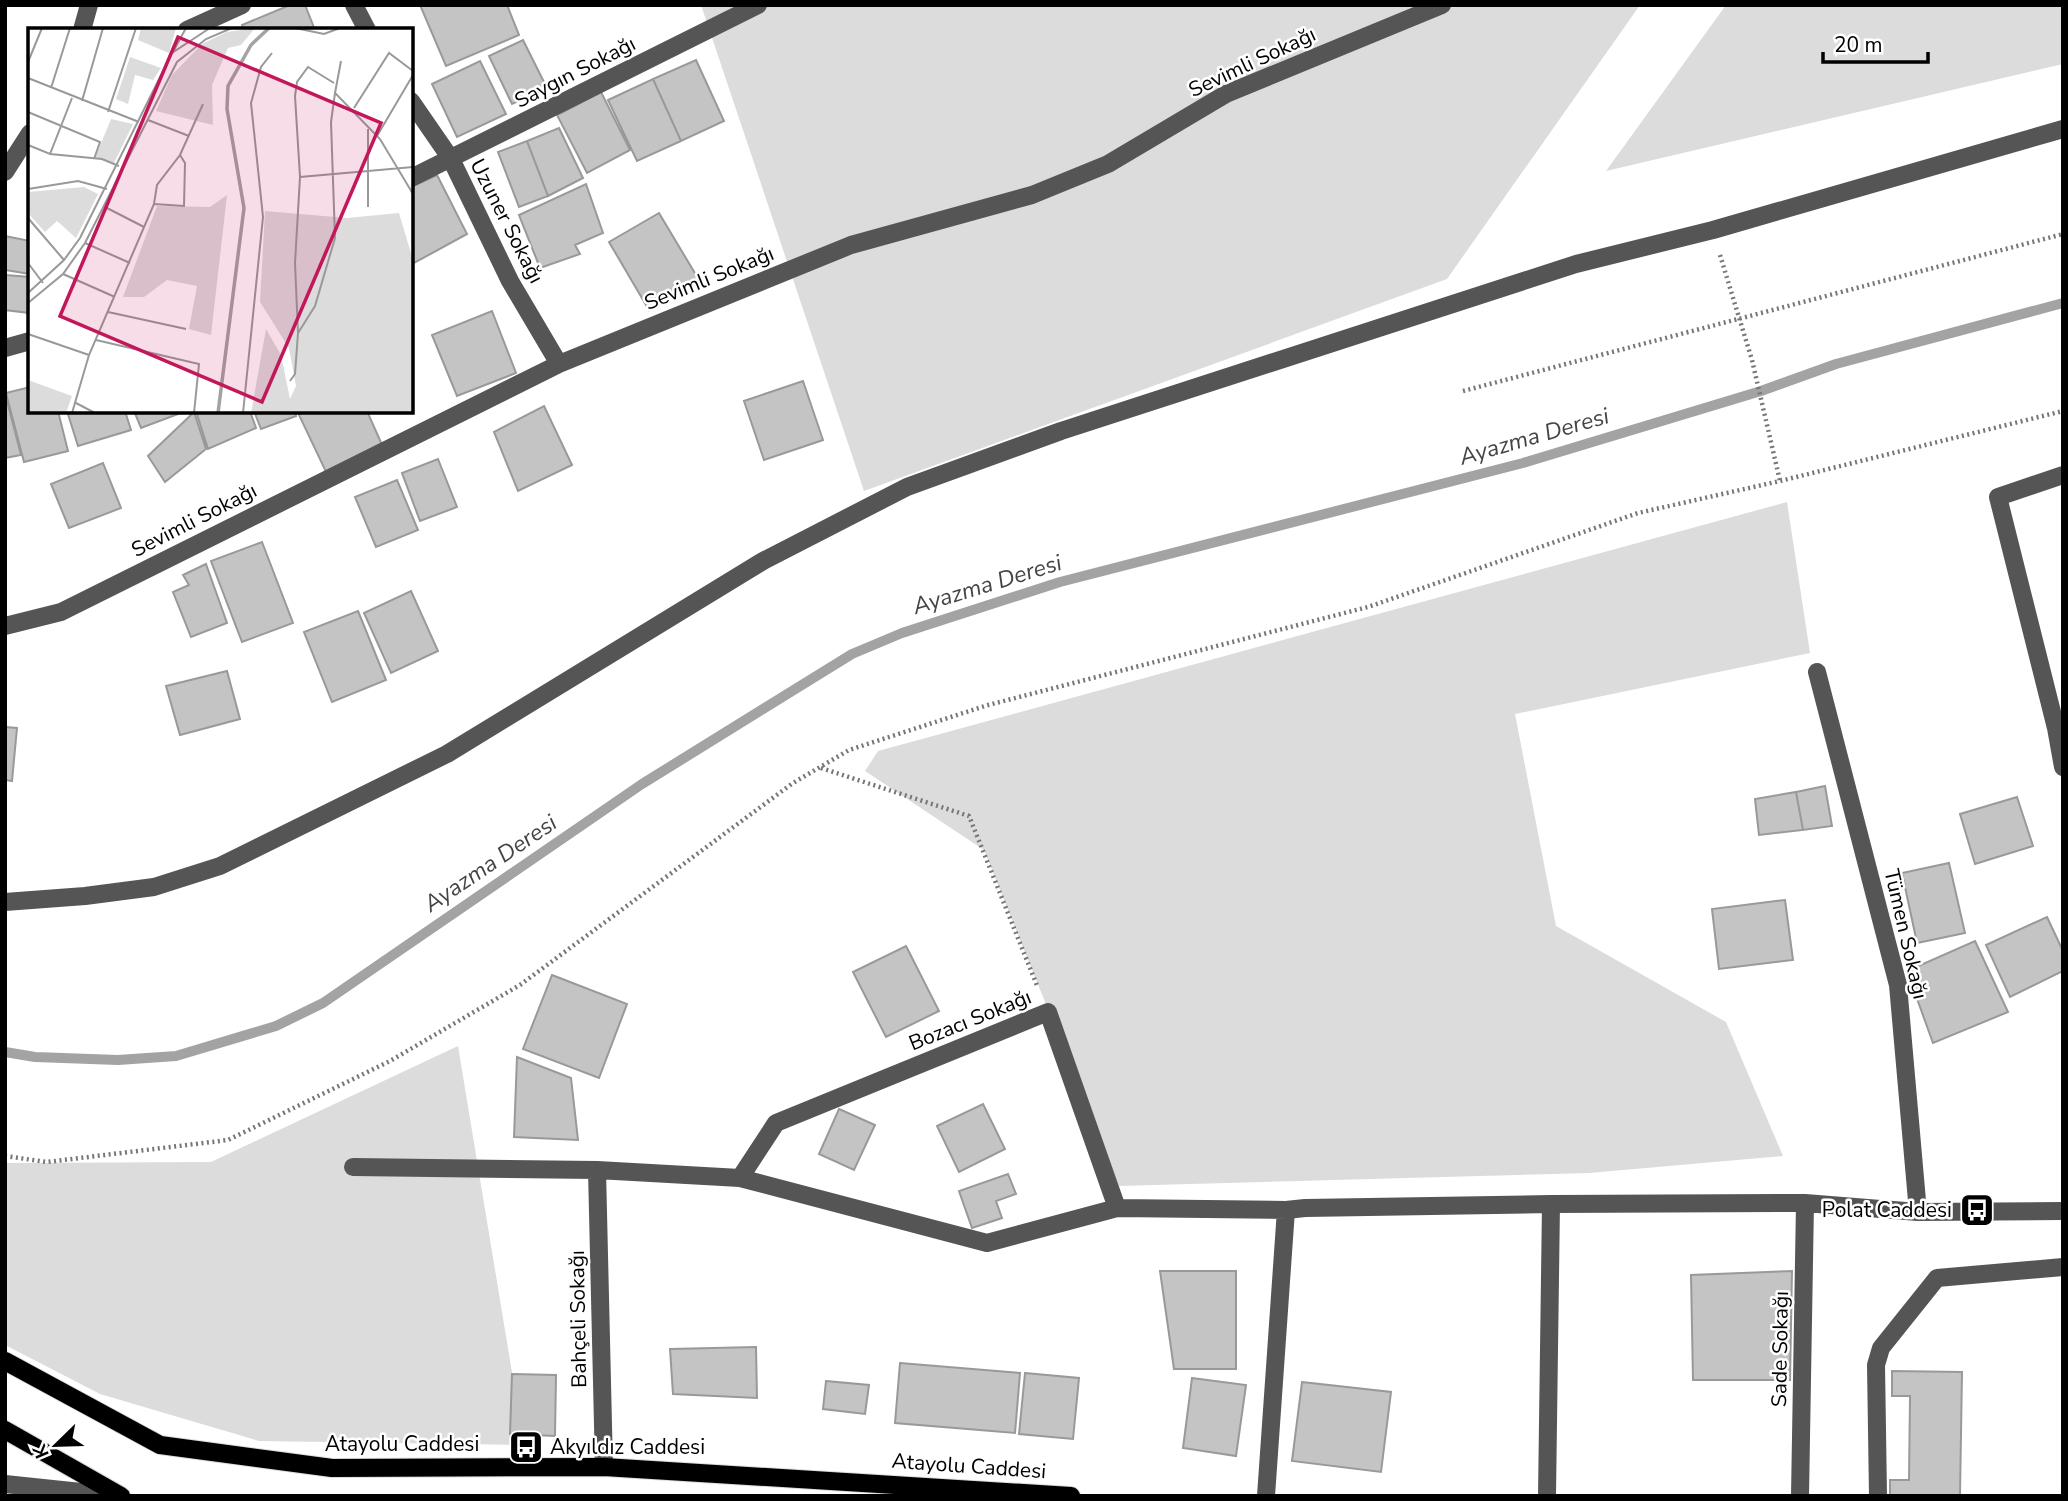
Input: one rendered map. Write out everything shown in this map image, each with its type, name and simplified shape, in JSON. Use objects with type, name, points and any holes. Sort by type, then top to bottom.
[{"type":"main road","name":"Atayolu Caddesi","points":[[5,1361],[160,1446],[332,1468],[604,1466],[1071,1496]]},
{"type":"main road","points":[[5,1430],[120,1496]]},
{"type":"street","points":[[83,28],[89,5]]},
{"type":"street","points":[[191,28],[242,5]]},
{"type":"street","points":[[354,5],[366,28]]},
{"type":"street","name":"Saygın Sokağı","points":[[413,177],[758,5]]},
{"type":"street","name":"Sevimli Sokağı","points":[[5,625],[61,612],[559,364],[850,245],[1032,195],[1108,164],[1226,94],[1442,5]]},
{"type":"street","name":"Uzuner Sokağı","points":[[413,104],[451,159],[510,281],[559,364]]},
{"type":"street","points":[[5,902],[154,887],[220,866],[447,754],[763,561],[907,487],[1062,431],[1564,268],[1713,230],[2063,129]]},
{"type":"street","points":[[5,172],[28,135]]},
{"type":"street","points":[[5,348],[28,342]]},
{"type":"street","points":[[2063,475],[1998,497],[2056,728],[2063,767]]},
{"type":"street","name":"Tümen Sokağı","points":[[1817,672],[1898,985],[1918,1212]]},
{"type":"street","name":"Bozacı Sokağı","points":[[740,1178],[776,1123],[1048,1012],[1117,1208]]},
{"type":"street","points":[[353,1167],[597,1170],[740,1178],[987,1243],[1117,1208],[1286,1210],[1550,1204],[1805,1203],[1918,1212],[2063,1211]]},
{"type":"street","name":"Bahçeli Sokağı","points":[[597,1170],[604,1466]]},
{"type":"street","name":"Sade Sokağı","points":[[1800,1496],[1805,1203]]},
{"type":"street","points":[[1547,1496],[1550,1204]]},
{"type":"street","points":[[1266,1496],[1286,1210]]},
{"type":"street","points":[[1878,1496],[1876,1364],[1881,1348],[1937,1278],[2063,1267]]},
{"type":"street","points":[[5,1484],[120,1496]]},
{"type":"path","points":[[1713,230],[1752,360],[1780,481]]},
{"type":"path","points":[[1463,391],[2063,234]]},
{"type":"path","points":[[5,1156],[47,1163],[228,1140],[390,1061],[520,985],[793,783],[849,750],[988,705],[1368,607],[1638,513],[2063,411]]},
{"type":"path","points":[[820,768],[969,816],[1048,1012]]},
{"type":"shaded area","points":[[701,5],[1640,5],[1447,279],[864,491]]},
{"type":"shaded area","points":[[1726,5],[2063,5],[2063,64],[1606,171]]},
{"type":"shaded area","points":[[1787,502],[1810,653],[1515,714],[1556,926],[1726,1022],[1783,1156],[1589,1173],[1119,1186],[984,850],[865,771],[878,751]]},
{"type":"shaded area","points":[[458,1046],[524,1445],[259,1441],[100,1394],[5,1345],[5,1163],[211,1162]]},
{"type":"building","points":[[290,5],[305,5],[314,28],[243,28],[242,25]]},
{"type":"building","points":[[420,5],[507,5],[519,35],[446,66]]},
{"type":"building","points":[[523,40],[547,88],[512,104],[489,56]]},
{"type":"building","points":[[696,60],[724,121],[681,141],[653,79]]},
{"type":"building","points":[[480,61],[506,114],[457,137],[432,84]]},
{"type":"building","points":[[653,79],[681,141],[637,161],[608,100]]},
{"type":"building","points":[[601,92],[630,150],[587,173],[557,115]]},
{"type":"building","points":[[559,128],[583,178],[548,196],[527,141]]},
{"type":"building","points":[[527,141],[548,196],[519,207],[498,152]]},
{"type":"building","points":[[437,175],[467,234],[414,263],[413,261],[413,186]]},
{"type":"building","points":[[586,184],[603,233],[575,245],[580,254],[540,268],[519,215]]},
{"type":"building","points":[[659,213],[699,280],[649,310],[609,242]]},
{"type":"building","points":[[5,236],[28,241],[28,274],[5,270]]},
{"type":"building","points":[[5,275],[28,277],[28,313],[5,310]]},
{"type":"building","points":[[492,311],[516,373],[457,396],[432,335]]},
{"type":"building","points":[[803,381],[823,440],[764,460],[744,401]]},
{"type":"building","points":[[28,388],[28,413],[58,413],[68,451],[24,462],[6,393]]},
{"type":"building","points":[[5,393],[21,455],[5,458]]},
{"type":"building","points":[[544,406],[572,465],[518,491],[494,432]]},
{"type":"building","points":[[68,413],[126,413],[131,430],[78,446]]},
{"type":"building","points":[[135,413],[181,413],[141,428]]},
{"type":"building","points":[[194,413],[206,449],[165,482],[148,456]]},
{"type":"building","points":[[197,413],[251,413],[256,428],[208,449]]},
{"type":"building","points":[[255,413],[295,413],[296,416],[261,429]]},
{"type":"building","points":[[368,413],[383,447],[327,474],[299,415]]},
{"type":"building","points":[[438,459],[457,507],[420,521],[402,473]]},
{"type":"building","points":[[103,463],[121,508],[69,528],[51,484]]},
{"type":"building","points":[[397,480],[418,530],[376,547],[355,497]]},
{"type":"building","points":[[262,542],[293,623],[242,642],[211,561]]},
{"type":"building","points":[[206,564],[227,623],[191,637],[173,592],[189,585],[183,575]]},
{"type":"building","points":[[411,591],[438,651],[391,673],[364,613]]},
{"type":"building","points":[[358,611],[386,680],[332,702],[304,632]]},
{"type":"building","points":[[227,671],[240,719],[180,735],[166,686]]},
{"type":"building","points":[[5,727],[17,728],[12,781],[5,780]]},
{"type":"building","points":[[1825,786],[1832,826],[1803,830],[1796,792]]},
{"type":"building","points":[[1796,792],[1803,830],[1759,835],[1755,799]]},
{"type":"building","points":[[2017,797],[2033,846],[1975,864],[1960,814]]},
{"type":"building","points":[[1949,863],[1965,933],[1917,943],[1902,873]]},
{"type":"building","points":[[1785,900],[1793,960],[1719,969],[1712,909]]},
{"type":"building","points":[[2047,917],[2063,951],[2063,971],[2010,997],[1986,945]]},
{"type":"building","points":[[1975,941],[2008,1012],[1933,1043],[1907,971]]},
{"type":"building","points":[[906,946],[939,1011],[886,1037],[853,972]]},
{"type":"building","points":[[552,975],[627,1004],[599,1078],[523,1049]]},
{"type":"building","points":[[517,1057],[571,1078],[578,1140],[514,1137]]},
{"type":"building","points":[[983,1104],[1005,1149],[959,1172],[937,1126]]},
{"type":"building","points":[[839,1109],[875,1125],[854,1170],[819,1154]]},
{"type":"building","points":[[1008,1174],[1016,1194],[996,1201],[1002,1218],[972,1228],[959,1191]]},
{"type":"building","points":[[1160,1271],[1236,1271],[1236,1369],[1174,1369]]},
{"type":"building","points":[[1792,1271],[1790,1380],[1693,1380],[1691,1275]]},
{"type":"building","points":[[756,1347],[757,1398],[673,1394],[670,1349]]},
{"type":"building","points":[[900,1363],[1020,1373],[1015,1433],[895,1423]]},
{"type":"building","points":[[1892,1371],[1962,1372],[1960,1496],[1890,1496],[1890,1480],[1909,1480],[1910,1396],[1892,1396]]},
{"type":"building","points":[[1025,1373],[1079,1378],[1073,1439],[1019,1434]]},
{"type":"building","points":[[512,1374],[556,1375],[555,1436],[510,1434]]},
{"type":"building","points":[[1192,1378],[1246,1385],[1236,1456],[1183,1448]]},
{"type":"building","points":[[826,1381],[869,1385],[865,1414],[823,1409]]},
{"type":"building","points":[[1302,1382],[1391,1392],[1381,1472],[1292,1461]]},
{"type":"waterway","name":"Ayazma Deresi","points":[[5,1052],[35,1057],[118,1060],[176,1056],[276,1026],[323,1003],[642,784],[852,654],[902,633],[1060,582],[1523,463],[1761,391],[1836,364],[2063,303]]},
{"type":"place","name":"Polat Caddesi","points":[[1977,1210]]},
{"type":"place","name":"Akyıldız Caddesi","points":[[526,1447]]}]
